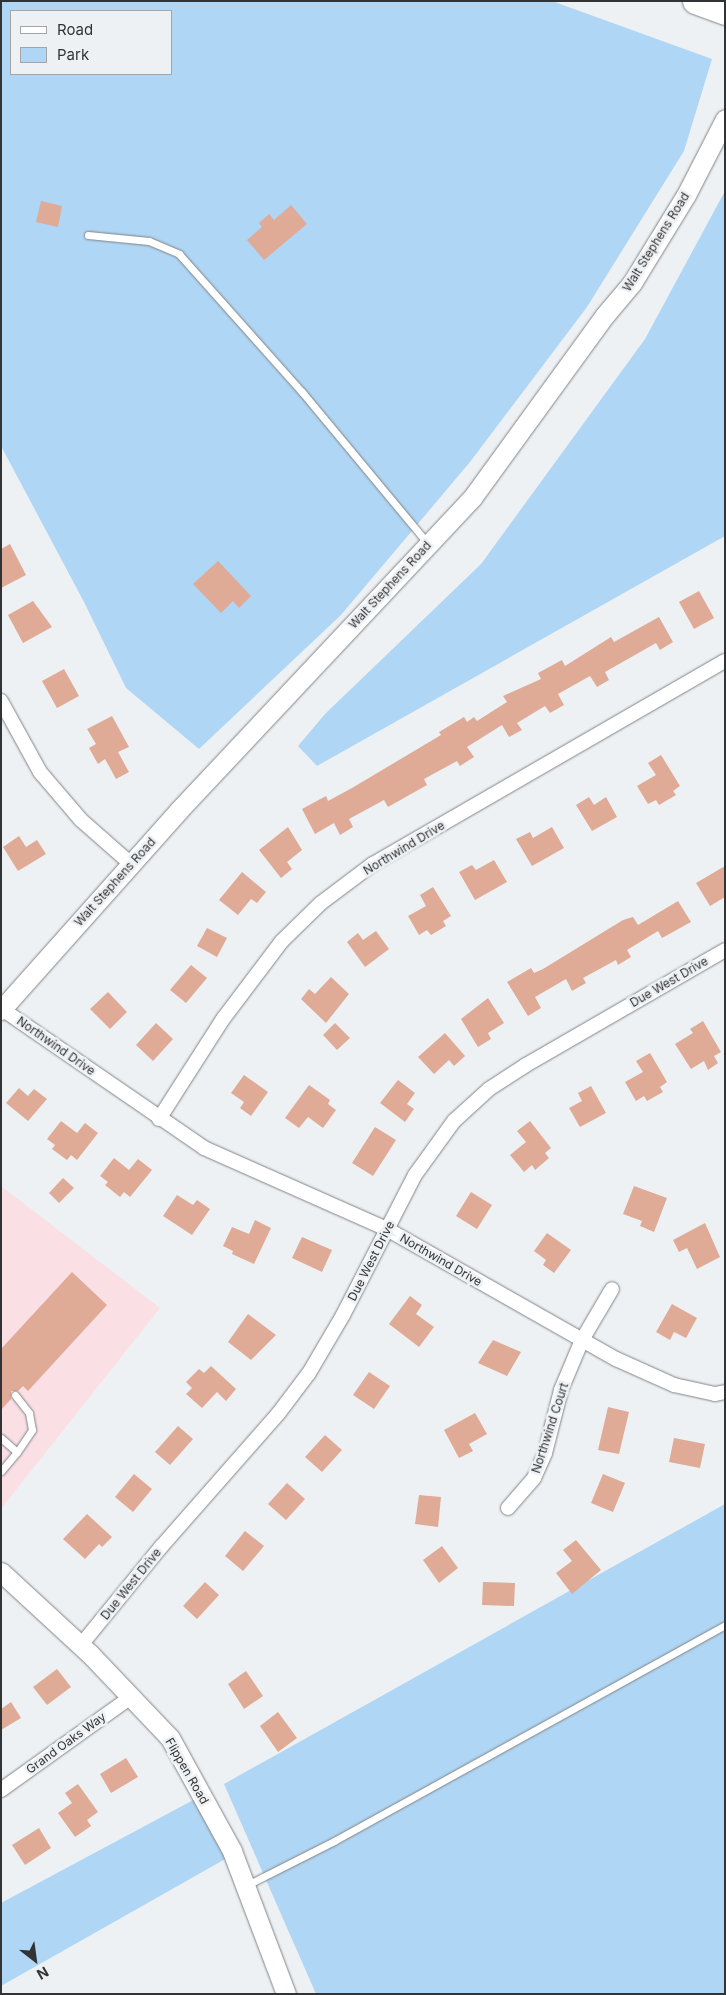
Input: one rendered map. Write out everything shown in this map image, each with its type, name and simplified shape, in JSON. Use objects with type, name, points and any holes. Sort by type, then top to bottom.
[{"type":"highway","points":[[695,1],[725,12]]},
{"type":"street","name":"Walt Stephens Road","points":[[2,1010],[131,864],[472,498],[605,315],[632,283],[686,195],[725,119]]},
{"type":"street","name":"Northwind Drive","points":[[159,1119],[223,1019],[282,941],[321,903],[373,864],[725,661]]},
{"type":"street","points":[[1,701],[40,772],[81,820],[131,864]]},
{"type":"street","name":"Due West Drive","points":[[81,1645],[161,1547],[278,1414],[309,1373],[343,1315],[415,1175],[454,1121],[489,1089],[725,950]]},
{"type":"street","name":"Northwind Drive","points":[[2,1010],[204,1148],[243,1167],[387,1228],[616,1359],[674,1385],[715,1394],[725,1392]]},
{"type":"street","name":"Northwind Court","points":[[508,1508],[534,1478],[544,1453],[561,1390],[582,1340],[612,1289]]},
{"type":"street","name":"Flippen Road","points":[[1,1572],[81,1645],[170,1738],[232,1851],[286,1994]]},
{"type":"street","name":"Grand Oaks Way","points":[[1,1790],[131,1696]]},
{"type":"lane","points":[[88,235],[149,241],[179,254],[302,392],[429,544]]},
{"type":"lane","points":[[1,1471],[32,1430],[29,1413],[15,1394]]},
{"type":"lane","points":[[1,1438],[17,1452]]},
{"type":"lane","points":[[245,1886],[334,1841],[725,1625]]},
{"type":"shaded area","points":[[1,1186],[160,1308],[1,1509]]},
{"type":"green space","points":[[1,1],[552,1],[712,59],[684,151],[587,307],[470,462],[341,615],[199,749],[126,688],[84,602],[1,446]]},
{"type":"green space","points":[[725,191],[725,536],[317,766],[298,746],[325,714],[481,564],[645,339]]},
{"type":"green space","points":[[725,1504],[725,1994],[316,1994],[224,1784]]},
{"type":"green space","points":[[197,1798],[227,1858],[1,1986],[1,1903]]},
{"type":"building","points":[[41,201],[62,206],[58,227],[36,222]]},
{"type":"building","points":[[291,205],[307,224],[264,260],[247,240],[262,227],[259,223],[269,214],[274,220]]},
{"type":"building","points":[[10,544],[26,575],[1,588],[1,549]]},
{"type":"building","points":[[218,561],[251,596],[239,608],[233,601],[221,613],[193,584]]},
{"type":"building","points":[[699,591],[714,618],[694,629],[679,602]]},
{"type":"building","points":[[33,601],[52,627],[23,643],[8,615]]},
{"type":"building","points":[[659,617],[673,642],[660,650],[656,643],[605,672],[609,680],[597,687],[590,676],[558,694],[564,705],[550,713],[545,706],[517,723],[522,730],[509,737],[502,725],[467,747],[474,757],[460,766],[457,761],[424,779],[427,785],[388,807],[384,800],[349,819],[353,827],[340,835],[334,823],[315,834],[302,809],[326,796],[328,801],[352,788],[441,735],[439,732],[464,717],[467,722],[474,717],[477,721],[507,702],[503,696],[541,679],[538,673],[562,660],[565,666],[611,637],[614,642]]},
{"type":"building","points":[[64,669],[79,696],[57,708],[42,681]]},
{"type":"building","points":[[112,716],[129,747],[118,752],[129,772],[116,779],[105,759],[98,764],[89,748],[96,744],[87,729]]},
{"type":"building","points":[[661,755],[680,786],[673,791],[676,795],[659,805],[656,800],[648,804],[637,786],[656,775],[648,763]]},
{"type":"building","points":[[589,797],[594,805],[606,797],[617,817],[592,831],[576,805]]},
{"type":"building","points":[[288,827],[302,850],[287,862],[292,869],[281,878],[259,850]]},
{"type":"building","points":[[552,827],[564,848],[532,866],[516,839],[530,832],[533,838]]},
{"type":"building","points":[[19,836],[26,847],[37,840],[46,854],[18,871],[3,847]]},
{"type":"building","points":[[494,860],[507,882],[475,900],[459,872],[472,865],[476,870]]},
{"type":"building","points":[[725,866],[725,897],[710,906],[696,883]]},
{"type":"building","points":[[242,872],[266,892],[257,903],[251,899],[238,915],[219,900]]},
{"type":"building","points":[[433,887],[451,916],[443,921],[446,926],[431,935],[427,930],[419,935],[408,916],[426,906],[420,895]]},
{"type":"building","points":[[678,901],[691,922],[662,938],[658,931],[627,950],[631,957],[618,965],[616,960],[583,978],[586,983],[572,991],[566,979],[535,997],[541,1008],[528,1016],[507,982],[531,968],[534,973],[543,969],[623,920],[633,917],[638,925]]},
{"type":"building","points":[[207,928],[227,938],[217,957],[197,946]]},
{"type":"building","points":[[376,931],[389,949],[365,967],[347,942],[358,933],[363,940]]},
{"type":"building","points":[[191,965],[207,978],[186,1003],[170,990]]},
{"type":"building","points":[[331,977],[349,994],[326,1023],[301,999],[309,989],[315,994]]},
{"type":"building","points":[[108,992],[127,1012],[110,1029],[90,1009]]},
{"type":"building","points":[[488,998],[504,1023],[488,1033],[491,1039],[478,1047],[461,1019]]},
{"type":"building","points":[[703,1021],[721,1052],[714,1056],[718,1063],[708,1070],[704,1061],[691,1069],[675,1044],[693,1033],[690,1029]]},
{"type":"building","points":[[156,1023],[173,1039],[153,1061],[136,1045]]},
{"type":"building","points":[[335,1023],[350,1038],[337,1050],[323,1035]]},
{"type":"building","points":[[445,1033],[465,1056],[454,1066],[449,1060],[434,1074],[418,1057]]},
{"type":"building","points":[[650,1053],[667,1082],[660,1087],[663,1092],[647,1101],[644,1096],[636,1101],[625,1082],[643,1072],[636,1061]]},
{"type":"building","points":[[244,1075],[268,1092],[251,1116],[240,1108],[244,1102],[231,1093]]},
{"type":"building","points":[[398,1080],[415,1093],[407,1104],[414,1109],[405,1122],[380,1103]]},
{"type":"building","points":[[309,1085],[330,1100],[328,1104],[336,1110],[323,1128],[308,1117],[299,1128],[285,1118]]},
{"type":"building","points":[[591,1086],[606,1113],[580,1127],[569,1108],[582,1101],[578,1093]]},
{"type":"building","points":[[19,1088],[28,1096],[34,1089],[47,1099],[28,1121],[6,1103]]},
{"type":"building","points":[[61,1121],[77,1133],[85,1123],[98,1133],[77,1160],[71,1155],[67,1160],[52,1149],[55,1145],[47,1139]]},
{"type":"building","points":[[530,1121],[551,1148],[545,1153],[549,1158],[535,1170],[532,1165],[524,1172],[510,1155],[526,1142],[517,1131]]},
{"type":"building","points":[[375,1127],[396,1140],[373,1176],[352,1163]]},
{"type":"building","points":[[114,1158],[129,1170],[138,1159],[152,1170],[130,1197],[124,1192],[120,1197],[105,1185],[108,1182],[100,1176]]},
{"type":"building","points":[[63,1178],[74,1188],[59,1203],[49,1193]]},
{"type":"building","points":[[634,1186],[667,1198],[654,1232],[640,1226],[642,1221],[623,1214]]},
{"type":"building","points":[[471,1192],[492,1205],[477,1229],[456,1216]]},
{"type":"building","points":[[177,1195],[193,1205],[197,1200],[210,1209],[192,1235],[163,1216]]},
{"type":"building","points":[[255,1220],[271,1228],[254,1264],[232,1254],[233,1251],[223,1246],[232,1227],[249,1234]]},
{"type":"building","points":[[705,1223],[720,1257],[697,1269],[687,1248],[679,1252],[673,1240]]},
{"type":"building","points":[[547,1233],[571,1250],[554,1273],[543,1265],[546,1260],[534,1251]]},
{"type":"building","points":[[302,1237],[332,1250],[322,1272],[292,1258]]},
{"type":"building","points":[[72,1272],[107,1305],[28,1391],[23,1386],[18,1391],[11,1391],[11,1399],[1,1410],[1,1349]]},
{"type":"building","points":[[410,1296],[422,1305],[416,1314],[434,1327],[419,1347],[389,1324]]},
{"type":"building","points":[[672,1304],[697,1318],[686,1338],[674,1332],[670,1340],[656,1332]]},
{"type":"building","points":[[248,1314],[276,1335],[251,1360],[228,1342]]},
{"type":"building","points":[[493,1340],[521,1352],[507,1376],[478,1363]]},
{"type":"building","points":[[211,1366],[236,1389],[226,1401],[217,1392],[202,1408],[186,1394],[192,1388],[186,1382],[199,1369],[204,1373]]},
{"type":"building","points":[[369,1372],[390,1386],[374,1409],[353,1395]]},
{"type":"building","points":[[608,1407],[629,1412],[619,1454],[598,1450]]},
{"type":"building","points":[[475,1413],[487,1434],[469,1444],[473,1451],[459,1458],[444,1430]]},
{"type":"building","points":[[178,1426],[193,1439],[170,1465],[155,1452]]},
{"type":"building","points":[[325,1435],[342,1450],[322,1472],[305,1457]]},
{"type":"building","points":[[674,1438],[705,1444],[700,1468],[669,1462]]},
{"type":"building","points":[[134,1474],[152,1489],[133,1512],[115,1497]]},
{"type":"building","points":[[603,1474],[625,1483],[613,1512],[591,1503]]},
{"type":"building","points":[[287,1483],[305,1499],[286,1520],[268,1504]]},
{"type":"building","points":[[419,1495],[441,1497],[438,1527],[415,1524]]},
{"type":"building","points":[[87,1514],[112,1537],[102,1547],[99,1544],[85,1559],[63,1539]]},
{"type":"building","points":[[245,1531],[264,1546],[243,1571],[225,1556]]},
{"type":"building","points":[[576,1540],[601,1570],[572,1594],[556,1573],[572,1561],[563,1550]]},
{"type":"building","points":[[442,1546],[458,1568],[439,1583],[423,1560]]},
{"type":"building","points":[[205,1582],[219,1595],[197,1619],[183,1606]]},
{"type":"building","points":[[483,1582],[515,1583],[514,1606],[482,1605]]},
{"type":"building","points":[[57,1669],[71,1687],[47,1705],[33,1687]]},
{"type":"building","points":[[246,1671],[263,1696],[244,1709],[228,1684]]},
{"type":"building","points":[[11,1702],[21,1718],[1,1730],[1,1709]]},
{"type":"building","points":[[278,1712],[297,1738],[278,1752],[260,1726]]},
{"type":"building","points":[[126,1758],[138,1777],[111,1793],[100,1774]]},
{"type":"building","points":[[78,1784],[98,1812],[87,1820],[91,1826],[75,1837],[58,1813],[72,1803],[65,1793]]},
{"type":"building","points":[[39,1828],[51,1848],[25,1865],[12,1845]]}]
